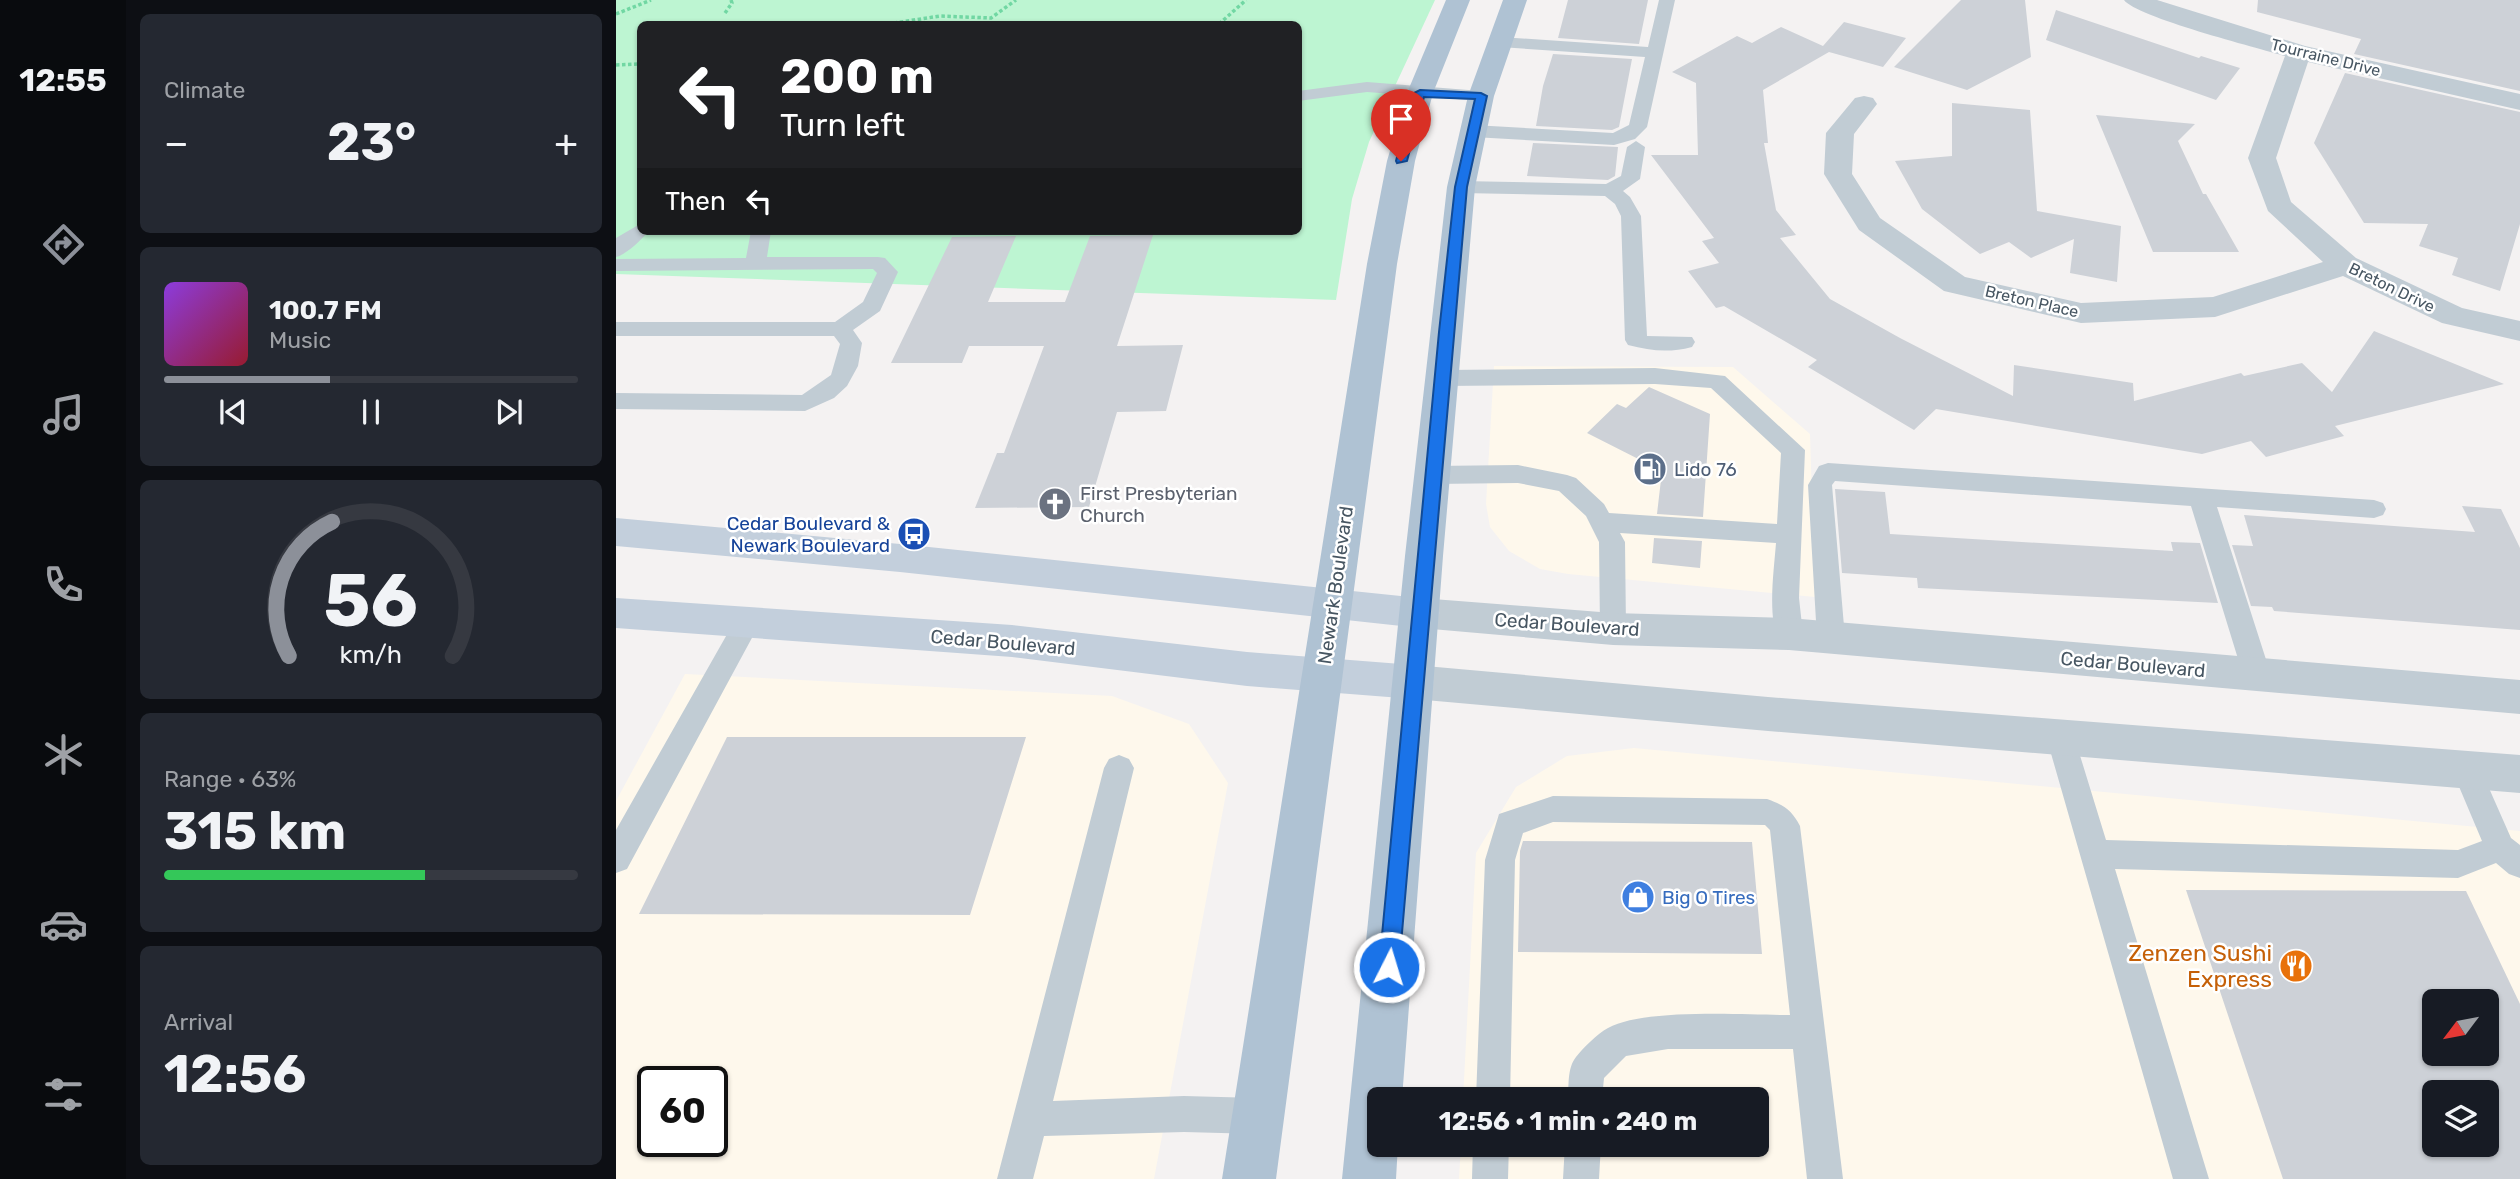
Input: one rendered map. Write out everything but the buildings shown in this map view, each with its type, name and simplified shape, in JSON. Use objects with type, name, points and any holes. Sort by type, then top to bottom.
[{"type":"main road","name":"Newark Boulevard","points":[[1249,1179],[1382,264],[1401,161],[1420,93],[1458,0]]},
{"type":"main road","points":[[1370,1179],[1461,187],[1481,96],[1515,0]]},
{"type":"main road","name":"Cedar Boulevard","points":[[616,533],[900,558],[1420,613]]},
{"type":"main road","name":"Cedar Boulevard","points":[[616,613],[1012,641],[1248,669],[1414,682]]},
{"type":"street","name":"Tourraine Drive","points":[[2136,0],[2160,10],[2300,52],[2520,102]]},
{"type":"street","name":"Breton Drive","points":[[2300,52],[2262,158],[2278,205],[2345,265],[2453,316],[2520,331]]},
{"type":"street","name":"Breton Place","points":[[1864,104],[1840,133],[1838,174],[1868,224],[1955,284],[2081,313],[2215,307],[2345,265]]},
{"type":"street","name":"Cedar Boulevard","points":[[1420,613],[1613,629],[1789,634],[2520,697]]},
{"type":"street","name":"Cedar Boulevard","points":[[1414,682],[1768,714],[2520,774]]},
{"type":"lane","points":[[1473,131],[1614,139],[1628,135],[1638,127],[1667,0]]},
{"type":"lane","points":[[1500,42],[1655,53]]},
{"type":"lane","points":[[1302,95],[1367,87],[1481,96]]},
{"type":"lane","points":[[1461,187],[1610,190],[1630,179],[1636,147]]},
{"type":"lane","points":[[1610,190],[1623,201],[1631,216],[1636,340],[1654,345],[1684,342]]},
{"type":"lane","points":[[616,251],[637,232]]},
{"type":"lane","points":[[755,264],[760,235]]},
{"type":"lane","points":[[616,265],[878,263],[888,272],[872,306],[840,329],[616,329]]},
{"type":"lane","points":[[616,401],[805,402],[832,390],[849,366],[851,343],[840,329]]},
{"type":"lane","points":[[1443,378],[1655,376],[1717,381],[1793,450],[1786,598],[1789,634]]},
{"type":"lane","points":[[1831,638],[1820,485],[1828,472],[2374,509]]},
{"type":"lane","points":[[1433,475],[1518,474],[1567,484],[1595,510],[1612,542],[1613,629]]},
{"type":"lane","points":[[2201,497],[2257,675]]},
{"type":"lane","points":[[1601,522],[1788,534]]},
{"type":"lane","points":[[616,859],[747,623]]},
{"type":"lane","points":[[2060,736],[2191,1179]]},
{"type":"lane","points":[[1015,1179],[1119,768]]},
{"type":"lane","points":[[2094,855],[2458,864],[2510,856],[2467,770]]},
{"type":"lane","points":[[1493,1087],[1500,860],[1510,824],[1553,809],[1767,812],[1778,817],[1785,826],[1825,1179]]},
{"type":"lane","points":[[1586,1087],[1587,1070],[1618,1041],[1668,1032],[1808,1032]]},
{"type":"lane","points":[[1031,1119],[1184,1114],[1258,1116]]},
{"type":"lane","points":[[1490,1179],[1491,1157]]},
{"type":"lane","points":[[1581,1179],[1582,1157]]},
{"type":"path","points":[[616,14],[651,0]]},
{"type":"path","points":[[725,13],[732,3],[731,0]]},
{"type":"path","points":[[908,21],[940,16],[990,18],[1016,0]]},
{"type":"path","points":[[1222,21],[1246,0]]},
{"type":"path","points":[[990,18],[993,21]]},
{"type":"path","points":[[616,65],[637,64]]},
{"type":"shaded area","name":"Lido 76","points":[[1494,366],[1733,367],[1810,434],[1815,597],[1568,574],[1540,569],[1509,551],[1490,527],[1486,504]]},
{"type":"shaded area","points":[[685,674],[1112,696],[1189,724],[1228,783],[1154,1179],[616,1179],[616,801]]},
{"type":"shaded area","points":[[1634,748],[2520,831],[2520,1179],[1459,1179],[1460,1157],[1769,1157],[1769,1087],[1464,1087],[1476,853],[1516,787],[1567,756]]},
{"type":"green space","points":[[616,0],[1435,0],[1369,142],[1352,199],[1336,300],[616,274]]},
{"type":"place","name":"Lido 76","points":[[1650,469]]},
{"type":"place","name":"First Presbyterian Church","points":[[1055,504]]},
{"type":"place","name":"Cedar Boulevard & Newark Boulevard","points":[[914,534]]},
{"type":"place","name":"Big O Tires","points":[[1638,897]]},
{"type":"place","name":"Zenzen Sushi Express","points":[[2296,966]]},
{"type":"route","points":[[1389,967],[1424,556],[1461,187],[1481,96],[1420,93],[1401,161]]}]
